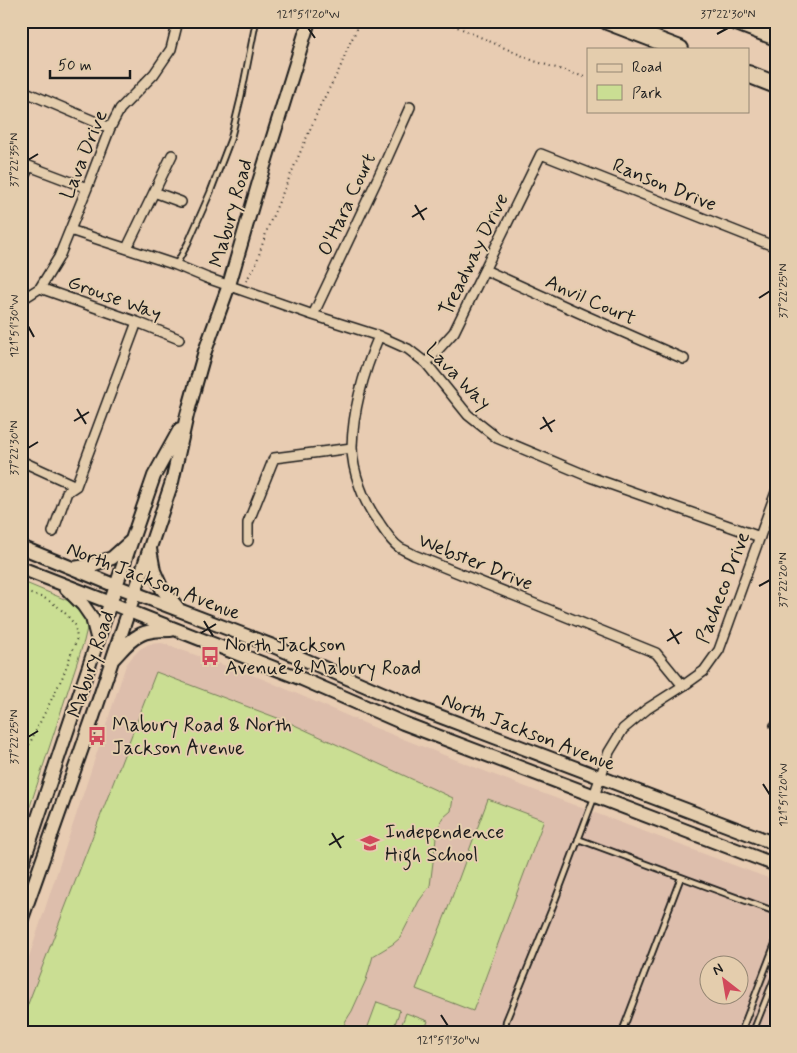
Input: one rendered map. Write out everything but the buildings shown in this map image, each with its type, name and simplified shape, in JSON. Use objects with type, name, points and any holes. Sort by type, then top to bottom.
[{"type":"highway","points":[[607,21],[677,48]]},
{"type":"highway","points":[[734,21],[776,37]]},
{"type":"highway","points":[[750,75],[776,85]]},
{"type":"main road","name":"Mabury Road","points":[[21,922],[172,482],[187,415],[205,351],[229,285],[258,182],[309,21]]},
{"type":"main road","name":"Mabury Road","points":[[21,868],[154,476],[187,415]]},
{"type":"main road","points":[[72,568],[92,565],[112,558],[133,539]]},
{"type":"main road","points":[[150,546],[154,571],[162,589],[180,610]]},
{"type":"main road","name":"North Jackson Avenue","points":[[21,547],[303,658],[410,705],[776,844]]},
{"type":"main road","name":"North Jackson Avenue","points":[[21,568],[302,679],[403,724],[776,864]]},
{"type":"main road","points":[[60,583],[83,605],[92,618],[98,641]]},
{"type":"main road","points":[[111,662],[138,635],[176,629]]},
{"type":"street","name":"Lava Drive","points":[[21,300],[40,288],[59,257],[110,128],[120,109],[154,74],[171,49],[178,21]]},
{"type":"street","points":[[21,90],[110,128]]},
{"type":"street","name":"O'Hara Court","points":[[313,315],[410,107]]},
{"type":"street","name":"Ranson Drive","points":[[541,154],[776,247]]},
{"type":"street","name":"Treadway Drive","points":[[426,363],[454,332],[541,154]]},
{"type":"street","points":[[127,248],[172,155]]},
{"type":"street","points":[[21,184],[25,165],[87,188]]},
{"type":"street","points":[[154,192],[180,202]]},
{"type":"street","name":"Lava Way","points":[[70,230],[176,265],[207,278],[313,315],[379,336],[408,349],[426,363],[468,415],[497,438],[590,477],[760,537]]},
{"type":"street","name":"Anvil Court","points":[[485,270],[684,359]]},
{"type":"street","name":"Grouse Way","points":[[40,288],[179,339]]},
{"type":"street","points":[[53,532],[67,492],[76,486],[137,322]]},
{"type":"street","name":"Webster Drive","points":[[379,336],[362,383],[356,412],[352,448],[357,478],[370,510],[399,547],[414,555],[656,653],[684,686]]},
{"type":"street","points":[[248,541],[248,523],[274,458],[352,448]]},
{"type":"street","points":[[21,461],[76,486]]},
{"type":"street","name":"Pacheco Drive","points":[[594,796],[609,752],[623,729],[647,709],[704,671],[719,650],[776,492]]},
{"type":"lane","points":[[176,265],[210,194],[231,138],[256,21]]},
{"type":"lane","points":[[505,1032],[506,1021],[594,796]]},
{"type":"lane","points":[[578,839],[776,912]]},
{"type":"lane","points":[[622,1032],[681,877]]},
{"type":"lane","points":[[741,1032],[776,941]]},
{"type":"lane","points":[[753,1032],[776,974]]},
{"type":"path","points":[[242,290],[256,264],[268,226],[316,115],[361,21]]},
{"type":"path","points":[[444,21],[534,61],[585,77]]},
{"type":"path","points":[[21,591],[44,598],[56,605],[74,625],[77,638],[63,676],[21,761]]},
{"type":"shaded area","name":"Independence High School","points":[[162,643],[263,679],[373,727],[497,776],[776,881],[776,1032],[21,1032],[21,981],[126,665],[140,649],[149,644]]},
{"type":"green space","points":[[21,581],[76,604],[85,615],[87,628],[21,834]]},
{"type":"green space","points":[[156,672],[288,722],[453,798],[451,811],[444,817],[437,830],[430,886],[419,901],[400,938],[373,956],[366,980],[345,1022],[344,1032],[21,1032],[21,1022]]},
{"type":"green space","points":[[488,799],[544,820],[473,1011],[416,989]]},
{"type":"green space","points":[[377,1002],[400,1010],[392,1032],[366,1032]]},
{"type":"green space","points":[[406,1013],[428,1021],[424,1032],[399,1032]]},
{"type":"place","name":"North Jackson Avenue & Mabury Road","points":[[210,656]]},
{"type":"place","name":"Mabury Road & North Jackson Avenue","points":[[97,736]]},
{"type":"place","name":"Independence High School","points":[[370,843]]}]
